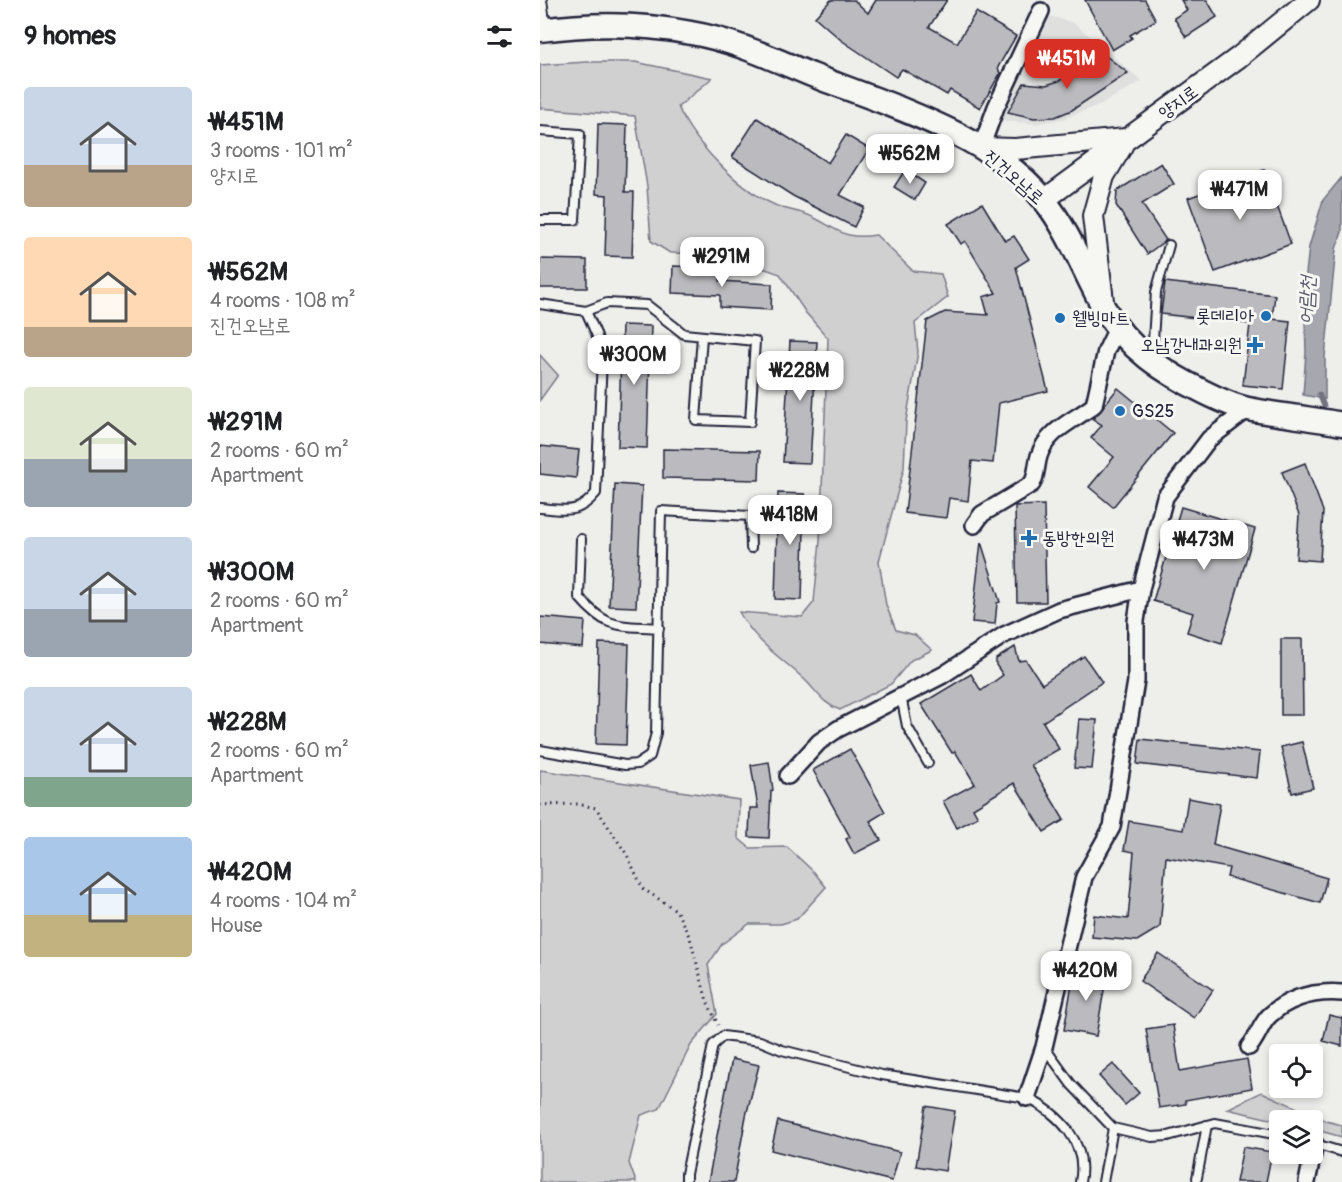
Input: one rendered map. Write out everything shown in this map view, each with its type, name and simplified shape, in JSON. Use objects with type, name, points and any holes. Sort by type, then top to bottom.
[{"type":"main road","name":"진건오남로","points":[[543,30],[595,25],[650,26],[716,39],[737,45],[869,97],[981,148],[1003,162],[1044,200],[1117,328],[1134,348],[1152,362],[1185,382],[1228,403],[1248,409],[1342,424]]},
{"type":"street","name":"양지로","points":[[1044,200],[1230,64],[1309,0]]},
{"type":"street","points":[[1041,11],[996,107],[981,148],[1015,149],[1126,139]]},
{"type":"street","points":[[1104,307],[1093,216],[1104,176],[1126,139]]},
{"type":"street","points":[[974,525],[982,514],[1032,484],[1037,476],[1039,456],[1051,436],[1094,405],[1106,351],[1117,328]]},
{"type":"street","points":[[1027,1098],[1044,1047],[1084,877],[1112,826],[1136,681],[1136,621],[1141,589],[1164,497],[1209,439],[1248,409]]},
{"type":"street","points":[[788,776],[819,742],[943,675],[1004,635],[1026,624],[1090,600],[1141,589]]},
{"type":"street","points":[[1249,1047],[1269,1016],[1290,1002],[1306,994],[1342,993]]},
{"type":"street","points":[[1307,1182],[1310,1164]]},
{"type":"lane","points":[[542,0],[543,30]]},
{"type":"lane","points":[[540,131],[580,134],[575,220],[540,220]]},
{"type":"lane","points":[[1152,362],[1156,292],[1169,244]]},
{"type":"lane","points":[[540,304],[586,311],[607,303],[647,305],[684,334],[755,341],[750,423],[696,420],[702,336]]},
{"type":"lane","points":[[540,508],[571,510],[585,507],[596,493],[602,359],[597,336],[586,311]]},
{"type":"lane","points":[[540,750],[625,765],[638,764],[650,756],[656,733],[661,511],[750,516],[751,548]]},
{"type":"lane","points":[[581,539],[579,597],[593,614],[608,625],[659,628]]},
{"type":"lane","points":[[901,696],[906,726],[928,763]]},
{"type":"lane","points":[[687,1182],[686,1174],[712,1044],[723,1036],[760,1041],[782,1050],[882,1075],[1027,1098],[1049,1108],[1068,1130],[1078,1149],[1083,1170],[1080,1182]]},
{"type":"lane","points":[[1044,1047],[1071,1084],[1113,1128],[1152,1137],[1168,1136],[1207,1125],[1237,1125],[1269,1132]]},
{"type":"lane","points":[[1197,1178],[1207,1125]]},
{"type":"lane","points":[[1103,1182],[1113,1128]]},
{"type":"lane","points":[[1323,1147],[1342,1152]]},
{"type":"path","points":[[540,805],[578,804],[596,808],[627,855],[643,889],[676,910],[690,939],[706,1001],[723,1036]]},
{"type":"shaded area","points":[[1049,16],[1074,23],[1142,81],[1101,104],[1063,119],[1035,124],[999,120]]},
{"type":"shaded area","points":[[635,62],[712,78],[678,107],[695,136],[734,178],[763,199],[808,215],[846,234],[876,235],[913,271],[941,274],[948,297],[915,323],[918,352],[906,421],[904,468],[879,561],[886,605],[896,630],[915,635],[932,650],[911,660],[891,684],[840,710],[826,702],[799,674],[763,643],[746,624],[739,612],[802,617],[814,602],[820,541],[828,338],[806,313],[780,274],[723,254],[670,253],[651,241],[647,186],[635,116],[540,108],[540,65]]},
{"type":"shaded area","points":[[540,355],[558,375],[540,400]]},
{"type":"shaded area","points":[[540,770],[739,800],[738,838],[750,848],[787,847],[814,872],[826,887],[797,919],[781,924],[749,924],[722,944],[708,965],[717,1014],[691,1045],[659,1109],[641,1115],[629,1163],[636,1182],[540,1182]]},
{"type":"shaded area","points":[[1262,1092],[1269,1095],[1269,1098],[1275,1098],[1302,1110],[1269,1110],[1269,1119],[1227,1109]]},
{"type":"shaded area","points":[[1323,1120],[1342,1125],[1342,1137],[1323,1132]]},
{"type":"water","points":[[1342,177],[1342,232],[1336,249],[1325,357],[1325,399],[1303,395],[1306,352],[1304,291],[1309,247],[1323,200]]},
{"type":"building","points":[[831,0],[854,0],[868,13],[876,0],[947,0],[929,27],[957,43],[976,12],[1016,36],[998,67],[1000,74],[980,108],[950,90],[947,95],[902,69],[896,77],[841,40],[815,17]]},
{"type":"building","points":[[1085,0],[1145,0],[1156,20],[1130,35],[1132,38],[1112,50]]},
{"type":"building","points":[[1181,0],[1207,0],[1217,17],[1186,37],[1174,18],[1187,10]]},
{"type":"building","points":[[1102,53],[1128,73],[1072,110],[1055,117],[1034,118],[1008,112],[1024,83],[1046,85],[1059,81]]},
{"type":"building","points":[[757,118],[828,163],[846,135],[869,149],[840,195],[864,207],[854,227],[793,196],[732,157]]},
{"type":"building","points":[[598,124],[627,125],[625,192],[634,192],[632,257],[605,256],[607,195],[596,194]]},
{"type":"building","points":[[1161,163],[1174,184],[1142,204],[1166,240],[1147,254],[1116,205],[1117,191]]},
{"type":"building","points":[[905,170],[925,183],[915,200],[894,187]]},
{"type":"building","points":[[1264,170],[1291,244],[1215,272],[1188,198]]},
{"type":"building","points":[[982,203],[1005,241],[1014,236],[1029,259],[1016,267],[1048,391],[999,403],[993,463],[972,461],[968,501],[949,498],[946,518],[905,513],[927,321],[945,312],[988,315],[983,297],[996,293],[965,241],[961,244],[948,224]]},
{"type":"building","points":[[540,259],[587,260],[587,288],[540,288]]},
{"type":"building","points":[[673,266],[721,268],[720,281],[772,284],[771,310],[720,307],[720,295],[672,293]]},
{"type":"building","points":[[1165,282],[1275,295],[1272,319],[1290,321],[1283,389],[1243,385],[1250,324],[1161,314]]},
{"type":"building","points":[[622,325],[651,326],[647,448],[618,447]]},
{"type":"building","points":[[790,341],[817,342],[810,463],[783,462]]},
{"type":"building","points":[[1118,388],[1173,433],[1113,507],[1089,487],[1114,457],[1091,438],[1102,425],[1093,419]]},
{"type":"building","points":[[540,446],[579,450],[576,478],[540,474]]},
{"type":"building","points":[[663,449],[760,451],[759,480],[663,478]]},
{"type":"building","points":[[1305,463],[1323,511],[1320,561],[1296,559],[1299,515],[1282,472]]},
{"type":"building","points":[[615,484],[642,486],[636,607],[609,606]]},
{"type":"building","points":[[778,493],[805,494],[802,600],[775,599]]},
{"type":"building","points":[[1044,505],[1046,602],[1017,602],[1015,506]]},
{"type":"building","points":[[1181,507],[1255,529],[1222,643],[1187,632],[1193,613],[1153,601]]},
{"type":"building","points":[[981,542],[1000,602],[997,603],[995,624],[972,622]]},
{"type":"building","points":[[540,617],[585,621],[583,648],[540,644]]},
{"type":"building","points":[[1281,639],[1302,639],[1303,715],[1281,715]]},
{"type":"building","points":[[599,643],[629,644],[626,745],[596,744]]},
{"type":"building","points":[[1015,647],[1019,661],[1026,660],[1042,684],[1084,656],[1102,682],[1043,722],[1059,749],[1031,765],[1064,820],[1044,832],[1014,783],[973,808],[978,817],[957,828],[943,801],[975,784],[955,751],[952,753],[921,704],[971,674],[981,691],[1003,675],[996,665],[996,659]]},
{"type":"building","points":[[1079,719],[1097,720],[1092,769],[1074,768]]},
{"type":"building","points":[[1140,739],[1260,752],[1257,778],[1137,764]]},
{"type":"building","points":[[1302,742],[1313,788],[1292,793],[1281,747]]},
{"type":"building","points":[[850,749],[885,812],[870,821],[881,840],[854,854],[846,839],[850,837],[813,770]]},
{"type":"building","points":[[769,762],[773,790],[771,791],[769,838],[749,837],[750,808],[758,808],[751,765]]},
{"type":"building","points":[[1188,798],[1220,804],[1213,845],[1327,878],[1320,903],[1227,877],[1229,868],[1166,857],[1160,927],[1137,941],[1092,937],[1094,915],[1128,919],[1134,852],[1124,850],[1129,821],[1183,830]]},
{"type":"building","points":[[1158,953],[1213,990],[1194,1018],[1140,981]]},
{"type":"building","points":[[1075,967],[1107,973],[1096,1036],[1064,1030]]},
{"type":"building","points":[[1329,1015],[1342,1018],[1342,1046],[1323,1041]]},
{"type":"building","points":[[1173,1025],[1180,1071],[1247,1059],[1252,1088],[1185,1100],[1186,1104],[1159,1108],[1146,1029]]},
{"type":"building","points":[[732,1059],[759,1065],[746,1116],[734,1182],[708,1182]]},
{"type":"building","points":[[1113,1064],[1139,1093],[1125,1105],[1099,1076]]},
{"type":"building","points":[[926,1106],[955,1111],[945,1171],[916,1166]]},
{"type":"building","points":[[778,1121],[900,1152],[892,1181],[771,1150]]},
{"type":"building","points":[[1243,1147],[1269,1151],[1270,1164],[1266,1182],[1236,1182]]},
{"type":"waterway","name":"어람천","points":[[1319,394],[1324,406]]},
{"type":"place","name":"롯데리아","points":[[1266,316]]},
{"type":"place","name":"웰빙마트","points":[[1060,318]]},
{"type":"place","name":"오남강내과의원","points":[[1255,345]]},
{"type":"place","name":"GS25","points":[[1120,411]]},
{"type":"place","name":"동방한의원","points":[[1029,538]]}]
